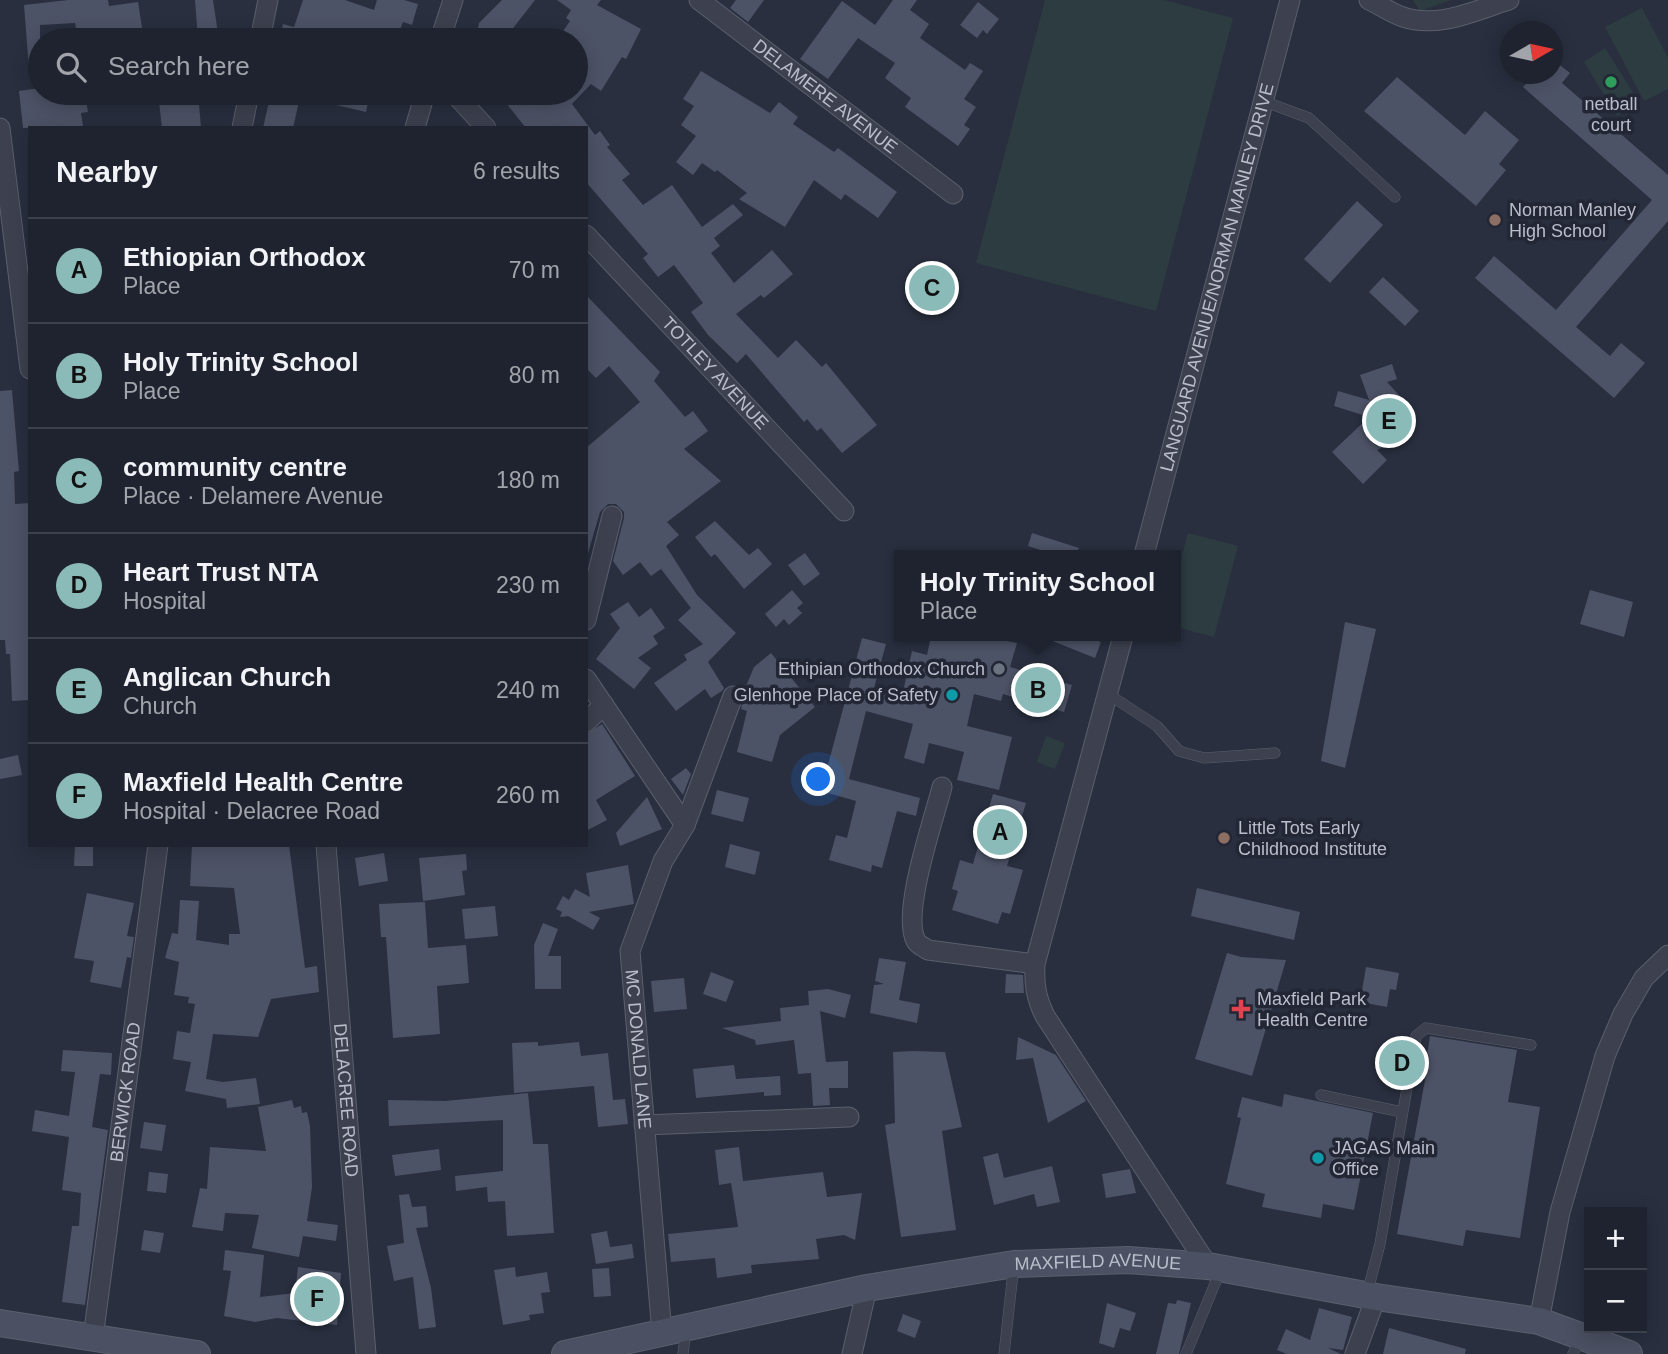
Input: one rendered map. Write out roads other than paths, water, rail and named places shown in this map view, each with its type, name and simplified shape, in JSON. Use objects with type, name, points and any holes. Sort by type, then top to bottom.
[{"type":"main road","name":"MAXFIELD AVENUE","points":[[565,1354],[677,1339],[867,1288],[1014,1264],[1128,1260],[1215,1268],[1371,1296],[1539,1321],[1577,1344],[1629,1354]]},
{"type":"main road","points":[[0,1323],[197,1354]]},
{"type":"street","points":[[262,28],[268,0]]},
{"type":"street","points":[[444,28],[453,0]]},
{"type":"street","name":"DELAMERE AVENUE","points":[[699,0],[953,194]]},
{"type":"street","name":"LANGUARD AVENUE/NORMAN MANLEY DRIVE","points":[[1145,550],[1290,0]]},
{"type":"street","points":[[1368,0],[1404,17],[1427,21],[1451,19],[1509,0]]},
{"type":"street","points":[[242,126],[247,105]]},
{"type":"street","points":[[416,126],[422,105]]},
{"type":"street","points":[[465,105],[484,126]]},
{"type":"street","points":[[0,128],[5,193],[28,355]]},
{"type":"street","name":"TOTLEY AVENUE","points":[[588,237],[844,512]]},
{"type":"street","points":[[588,612],[612,516]]},
{"type":"street","points":[[1122,641],[1035,964],[1037,1000],[1045,1016],[1215,1268]]},
{"type":"street","points":[[588,682],[685,825]]},
{"type":"street","name":"MC DONALD LANE","points":[[677,1339],[644,1125],[630,951],[663,861],[685,825],[733,696]]},
{"type":"street","points":[[588,720],[604,705]]},
{"type":"street","points":[[942,787],[916,886],[912,929],[917,943],[928,950],[1035,964]]},
{"type":"street","name":"BERWICK ROAD","points":[[93,1338],[158,847]]},
{"type":"street","name":"DELACREE ROAD","points":[[327,847],[366,1354]]},
{"type":"street","points":[[1539,1321],[1560,1212],[1605,1056],[1623,1014],[1644,978],[1668,955]]},
{"type":"street","points":[[644,1125],[849,1117]]},
{"type":"street","points":[[852,1354],[867,1288]]},
{"type":"street","points":[[1355,1354],[1371,1296]]},
{"type":"lane","points":[[1263,101],[1309,118],[1395,197]]},
{"type":"lane","points":[[1108,694],[1157,726],[1179,751],[1204,758],[1275,753]]},
{"type":"lane","points":[[1371,1296],[1416,1036],[1420,1030],[1531,1045]]},
{"type":"lane","points":[[1321,1095],[1402,1112]]},
{"type":"lane","points":[[1004,1354],[1014,1264]]},
{"type":"lane","points":[[1186,1354],[1215,1268]]},
{"type":"place","name":"netball court","points":[[1611,82]]},
{"type":"place","name":"Norman Manley High School","points":[[1495,220]]},
{"type":"place","name":"community centre","points":[[932,288]]},
{"type":"place","name":"Anglican Church","points":[[1389,421]]},
{"type":"place","name":"Ethipian Orthodox Church","points":[[999,669]]},
{"type":"place","name":"Holy Trinity School","points":[[1038,690]]},
{"type":"place","name":"Glenhope Place of Safety","points":[[952,695]]},
{"type":"place","name":"Ethiopian Orthodox","points":[[1000,832]]},
{"type":"place","name":"Little Tots Early Childhood Institute","points":[[1224,838]]},
{"type":"place","name":"Maxfield Park Health Centre","points":[[1241,1009]]},
{"type":"place","name":"Heart Trust NTA","points":[[1402,1063]]},
{"type":"place","name":"JAGAS Main Office","points":[[1318,1158]]},
{"type":"place","name":"Maxfield Health Centre","points":[[317,1299]]}]
